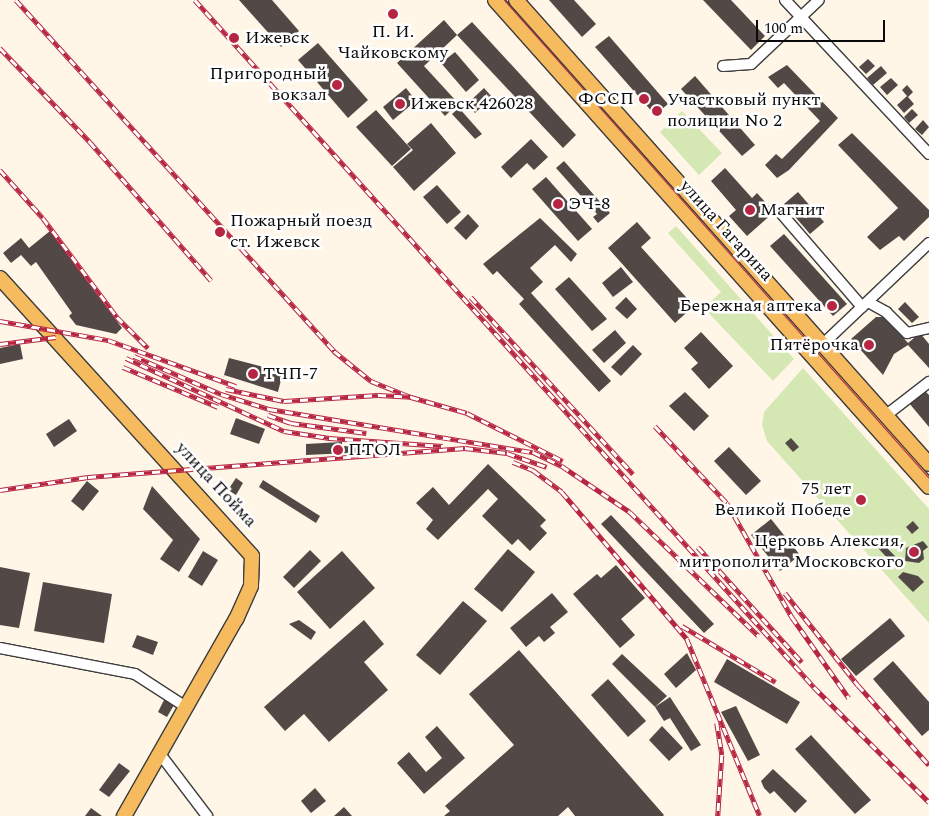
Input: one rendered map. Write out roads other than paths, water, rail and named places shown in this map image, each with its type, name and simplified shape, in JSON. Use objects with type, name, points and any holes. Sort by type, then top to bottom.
[{"type":"main road","name":"улица Гагарина","points":[[495,0],[817,350],[885,416],[929,464]]},
{"type":"main road","name":"улица Гагарина","points":[[516,0],[817,350],[929,487]]},
{"type":"main road","name":"улица Пойма","points":[[0,278],[252,556],[254,573],[244,602],[124,816]]},
{"type":"street","points":[[785,0],[929,154]]},
{"type":"street","points":[[723,66],[751,64],[819,0]]},
{"type":"street","points":[[781,213],[865,305],[886,312],[907,333],[929,328]]},
{"type":"street","points":[[817,350],[929,243]]},
{"type":"street","points":[[885,416],[929,382]]},
{"type":"street","points":[[0,648],[135,674],[186,707]]},
{"type":"street","points":[[160,754],[207,816]]},
{"type":"tram line","points":[[504,0],[929,478]]},
{"type":"railway","points":[[16,0],[334,351],[371,381],[411,397]]},
{"type":"railway","points":[[195,0],[814,687],[929,802]]},
{"type":"railway","points":[[0,48],[90,142],[211,280]]},
{"type":"railway","points":[[0,170],[43,218],[117,317],[148,348]]},
{"type":"railway","points":[[471,297],[633,474]]},
{"type":"railway","points":[[0,321],[108,340],[236,386]]},
{"type":"railway","points":[[0,344],[56,337]]},
{"type":"railway","points":[[134,356],[221,394],[269,409],[533,452],[562,466],[630,512],[758,635]]},
{"type":"railway","points":[[126,358],[284,431],[329,438],[443,446]]},
{"type":"railway","points":[[123,367],[218,407]]},
{"type":"railway","points":[[226,389],[284,401],[378,395],[411,397],[467,413],[563,461]]},
{"type":"railway","points":[[268,415],[291,423],[366,433]]},
{"type":"railway","points":[[655,426],[727,503],[792,617],[849,698]]},
{"type":"railway","points":[[0,490],[88,477],[465,448],[507,453],[547,467]]},
{"type":"railway","points":[[513,462],[533,470],[562,492],[687,639],[760,816]]},
{"type":"railway","points":[[698,547],[802,662]]},
{"type":"railway","points":[[785,593],[858,685],[929,765]]},
{"type":"railway","points":[[682,626],[776,682]]},
{"type":"railway","points":[[717,723],[722,755],[718,816]]},
{"type":"place","name":"П. И. Чайковскому","points":[[393,14]]},
{"type":"place","name":"Ижевск","points":[[234,38]]},
{"type":"place","name":"Пригородный вокзал","points":[[337,85]]},
{"type":"place","name":"ФССП","points":[[644,99]]},
{"type":"place","name":"Ижевск 426028","points":[[400,104]]},
{"type":"place","name":"Участковый пункт полиции No 2","points":[[657,111]]},
{"type":"place","name":"ЭЧ-8","points":[[558,204]]},
{"type":"place","name":"Магнит","points":[[750,210]]},
{"type":"place","name":"Пожарный поезд ст. Ижевск","points":[[220,232]]},
{"type":"place","name":"Бережная аптека","points":[[832,306]]},
{"type":"place","name":"Пятёрочка","points":[[869,345]]},
{"type":"place","name":"ТЧП-7","points":[[253,374]]},
{"type":"place","name":"ПТОЛ","points":[[338,450]]},
{"type":"place","name":"75 лет Великой Победе","points":[[861,500]]},
{"type":"place","name":"Церковь Алексия, митрополита Московского","points":[[914,552]]}]
